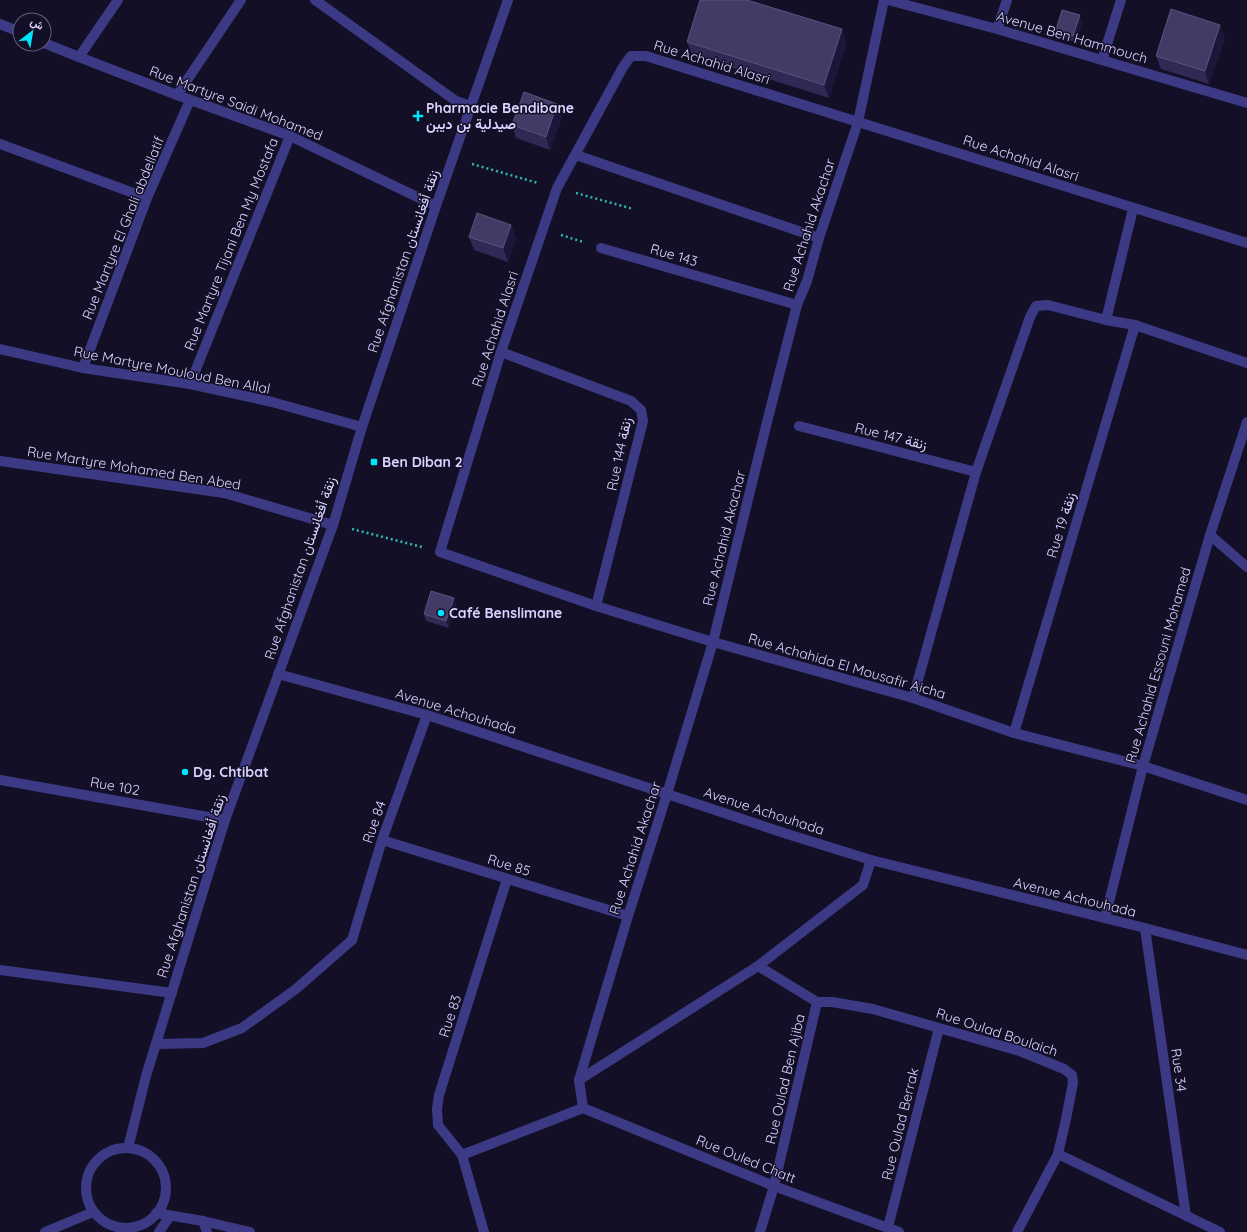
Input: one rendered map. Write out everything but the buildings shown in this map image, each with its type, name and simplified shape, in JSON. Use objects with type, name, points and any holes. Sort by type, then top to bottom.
[{"type":"street","points":[[79,57],[118,0]]},
{"type":"street","points":[[177,95],[241,0]]},
{"type":"street","points":[[315,0],[456,101],[471,106]]},
{"type":"street","name":"Rue Afghanistan زنقة أفغانستان","points":[[128,1148],[146,1076],[225,820],[333,525],[362,427],[436,206],[508,0]]},
{"type":"street","name":"Rue Achahid Akachar","points":[[583,1108],[579,1080],[628,916],[668,794],[713,642],[797,305],[807,281],[819,238],[858,122],[884,0]]},
{"type":"street","name":"Avenue Ben Hammouch","points":[[888,0],[997,29],[1247,104]]},
{"type":"street","points":[[997,29],[1007,0]]},
{"type":"street","points":[[1102,60],[1121,0]]},
{"type":"street","points":[[0,24],[12,29]]},
{"type":"street","name":"Rue Martyre Saidi Mohamed","points":[[52,45],[190,100],[290,136],[436,206]]},
{"type":"street","name":"Rue Achahid Alasri","points":[[440,552],[501,352],[557,188],[623,67],[631,56],[646,56],[1133,209],[1247,243]]},
{"type":"street","name":"Rue Martyre El Ghali abdellatif","points":[[83,368],[147,198],[190,100]]},
{"type":"street","name":"Rue Martyre Tijani Ben My Mostafa","points":[[190,384],[290,136]]},
{"type":"street","points":[[0,144],[147,198]]},
{"type":"street","points":[[576,155],[819,238]]},
{"type":"street","points":[[1106,320],[1133,209]]},
{"type":"street","name":"Rue 143","points":[[601,248],[797,305]]},
{"type":"street","points":[[913,698],[976,472],[1030,317],[1036,306],[1048,305],[1135,326],[1247,363]]},
{"type":"street","name":"Rue 19 زنقة","points":[[1014,733],[1135,326]]},
{"type":"street","name":"Rue Martyre Mouloud Ben Allal","points":[[0,349],[83,368],[190,384],[272,402],[362,427]]},
{"type":"street","name":"Rue 144 زنقة","points":[[501,352],[631,401],[641,410],[643,421],[596,606]]},
{"type":"street","name":"Rue Achahid Essouni Mohamed","points":[[1105,918],[1143,766],[1210,534],[1247,422]]},
{"type":"street","name":"Rue 147 زنقة","points":[[799,426],[976,472]]},
{"type":"street","name":"Rue Martyre Mohamed Ben Abed","points":[[0,461],[224,493],[333,525]]},
{"type":"street","points":[[1210,534],[1247,567]]},
{"type":"street","name":"Rue Achahida El Mousafir Aicha","points":[[440,552],[596,606],[713,642],[913,698],[1014,733],[1143,766],[1247,800]]},
{"type":"street","name":"Avenue Achouhada","points":[[278,674],[426,715],[784,833],[871,860],[1247,955]]},
{"type":"street","name":"Rue 84","points":[[156,1044],[203,1043],[242,1028],[296,989],[352,940],[382,840],[426,715]]},
{"type":"street","name":"Rue 102","points":[[0,780],[225,820]]},
{"type":"street","name":"Rue 85","points":[[382,840],[628,916]]},
{"type":"street","points":[[579,1080],[758,966],[863,885],[871,860]]},
{"type":"street","name":"Rue 83","points":[[462,1155],[438,1125],[437,1109],[439,1095],[507,879]]},
{"type":"street","name":"Rue 34","points":[[1145,928],[1186,1216]]},
{"type":"street","points":[[758,966],[817,1002]]},
{"type":"street","points":[[0,970],[172,993]]},
{"type":"street","name":"Rue Oulad Boulaich","points":[[817,1002],[832,1002],[873,1009],[1020,1051],[1058,1066],[1072,1075],[1073,1083],[1058,1154],[1017,1232]]},
{"type":"street","name":"Rue Oulad Ben Ajiba","points":[[760,1232],[774,1186],[817,1002]]},
{"type":"street","name":"Rue Oulad Berrak","points":[[888,1228],[939,1028]]},
{"type":"street","points":[[484,1232],[462,1155],[583,1108]]},
{"type":"street","name":"Rue Ouled Chatt","points":[[583,1108],[774,1186],[899,1232]]},
{"type":"street","points":[[128,1148],[143,1151],[155,1160],[163,1172],[166,1182],[166,1193],[163,1203],[156,1214],[146,1224],[128,1227],[115,1226],[103,1220],[93,1212],[87,1200],[85,1187],[93,1164],[102,1154],[114,1149],[128,1148]]},
{"type":"street","points":[[1058,1154],[1220,1232]]},
{"type":"street","points":[[45,1232],[93,1212]]},
{"type":"street","points":[[156,1214],[203,1221],[250,1232]]},
{"type":"street","points":[[159,1232],[170,1216]]},
{"type":"street","points":[[203,1221],[207,1232]]},
{"type":"path","points":[[544,229],[601,248]]},
{"type":"path","points":[[333,525],[440,552]]},
{"type":"place","name":"Pharmacie Bendibane صيدلية بن ديبن","points":[[418,116]]},
{"type":"place","name":"Ben Diban 2","points":[[374,462]]},
{"type":"place","name":"Café Benslimane","points":[[441,613]]},
{"type":"place","name":"Dg. Chtibat","points":[[185,772]]}]
